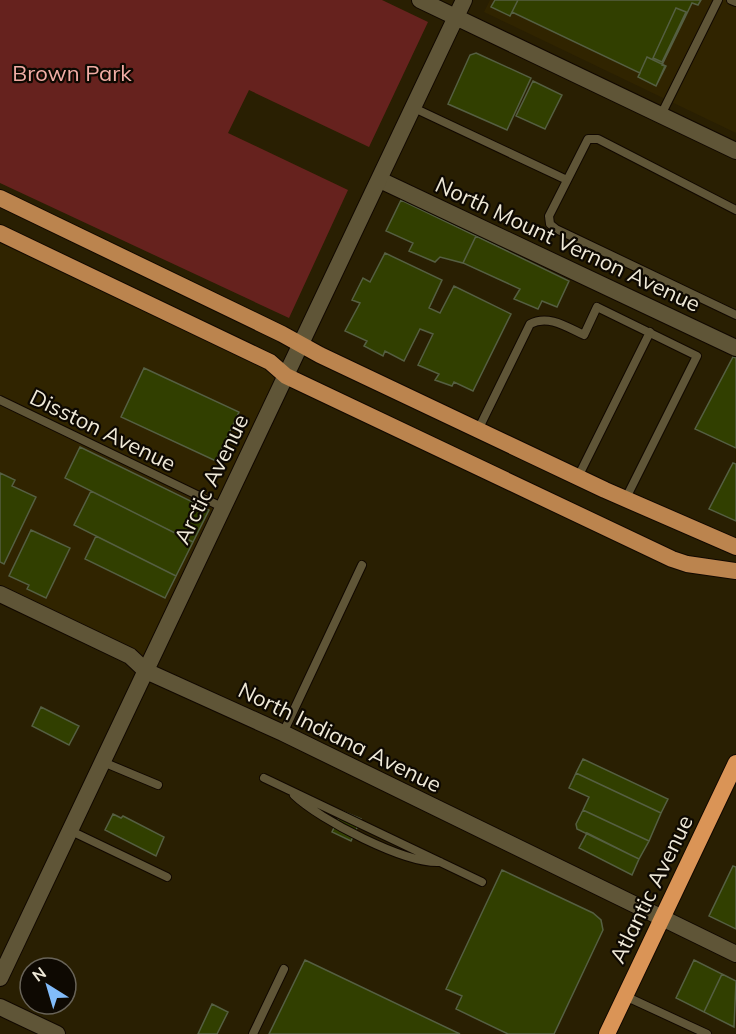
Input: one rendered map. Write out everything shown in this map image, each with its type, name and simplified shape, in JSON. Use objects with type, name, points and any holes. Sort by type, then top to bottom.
[{"type":"highway","name":"Atlantic Avenue","points":[[607,1034],[736,763]]},
{"type":"main road","points":[[0,198],[478,430],[736,547]]},
{"type":"main road","points":[[0,233],[270,362],[286,376],[672,559],[687,564],[736,571]]},
{"type":"street","points":[[420,0],[736,151]]},
{"type":"street","name":"Arctic Avenue","points":[[0,978],[464,0]]},
{"type":"street","name":"North Mount Vernon Avenue","points":[[380,180],[736,348]]},
{"type":"street","name":"North Indiana Avenue","points":[[0,594],[129,656],[146,671],[283,733],[736,954]]},
{"type":"street","points":[[0,1007],[57,1034]]},
{"type":"lane","points":[[661,115],[718,0]]},
{"type":"lane","points":[[731,0],[736,2]]},
{"type":"lane","points":[[414,108],[567,180]]},
{"type":"lane","points":[[736,210],[598,139],[588,139],[549,216],[550,224],[556,229],[736,315]]},
{"type":"lane","points":[[478,430],[530,324],[537,320],[551,321],[584,335],[597,307],[697,356],[626,498]]},
{"type":"lane","points":[[578,477],[650,332]]},
{"type":"lane","name":"Disston Avenue","points":[[0,400],[222,507]]},
{"type":"lane","points":[[283,733],[362,565]]},
{"type":"lane","points":[[103,762],[158,785]]},
{"type":"lane","points":[[264,778],[482,882]]},
{"type":"lane","points":[[69,830],[167,877]]},
{"type":"lane","points":[[254,1034],[284,969]]},
{"type":"lane","points":[[625,996],[707,1034]]},
{"type":"shaded area","points":[[490,0],[736,0],[736,133],[484,12]]},
{"type":"shaded area","points":[[0,233],[286,376],[146,671],[0,594]]},
{"type":"green space","name":"Brown Park","points":[[0,0],[382,0],[428,22],[369,147],[249,90],[228,133],[348,190],[289,318],[0,183]]},
{"type":"building","points":[[495,0],[701,0],[698,5],[692,3],[662,65],[665,66],[656,86],[638,77],[640,73],[512,12],[510,16],[491,7]]},
{"type":"building","points":[[495,0],[518,0],[510,16],[491,7]]},
{"type":"building","points":[[676,8],[686,12],[662,62],[653,58]]},
{"type":"building","points":[[476,53],[531,78],[507,130],[448,104],[470,55]]},
{"type":"building","points":[[647,57],[666,66],[656,86],[638,77]]},
{"type":"building","points":[[533,81],[562,95],[545,129],[516,116]]},
{"type":"building","points":[[401,200],[476,236],[463,263],[440,257],[435,262],[409,251],[413,243],[386,231]]},
{"type":"building","points":[[476,236],[569,281],[557,307],[542,301],[538,309],[514,299],[520,289],[463,263]]},
{"type":"building","points":[[385,253],[442,280],[429,308],[440,313],[454,286],[511,314],[473,391],[454,382],[452,386],[435,380],[439,374],[418,365],[433,334],[420,329],[404,361],[385,351],[383,356],[364,346],[367,341],[345,331],[360,303],[352,300],[363,278],[370,282]]},
{"type":"building","points":[[733,357],[736,358],[736,448],[695,429]]},
{"type":"building","points":[[144,368],[239,412],[216,461],[121,417]]},
{"type":"building","points":[[80,447],[209,510],[193,542],[65,478]]},
{"type":"building","points":[[733,463],[736,464],[736,521],[709,509]]},
{"type":"building","points":[[0,473],[15,480],[12,486],[36,497],[4,564],[0,562]]},
{"type":"building","points":[[91,491],[193,542],[176,576],[74,525]]},
{"type":"building","points":[[31,530],[70,548],[46,598],[27,589],[29,585],[9,576]]},
{"type":"building","points":[[96,536],[176,576],[165,598],[85,559]]},
{"type":"building","points":[[41,707],[79,726],[69,745],[32,726]]},
{"type":"building","points":[[583,759],[668,799],[661,813],[576,773]]},
{"type":"building","points":[[576,773],[661,813],[649,841],[583,810],[589,797],[569,788]]},
{"type":"building","points":[[583,810],[649,841],[639,859],[577,829],[576,824]]},
{"type":"building","points":[[342,811],[361,819],[351,841],[332,832]]},
{"type":"building","points":[[113,814],[121,818],[123,816],[164,837],[156,856],[105,830]]},
{"type":"building","points":[[587,833],[639,859],[632,875],[579,848]]},
{"type":"building","points":[[733,866],[736,867],[736,929],[709,916]]},
{"type":"building","points":[[502,870],[593,913],[601,920],[603,930],[554,1034],[508,1034],[456,1009],[462,996],[446,989]]},
{"type":"building","points":[[305,960],[460,1034],[269,1034]]},
{"type":"building","points":[[694,960],[722,974],[704,1012],[676,998]]},
{"type":"building","points":[[722,974],[736,981],[734,1027],[704,1012]]},
{"type":"building","points":[[212,1004],[228,1012],[217,1034],[198,1034]]}]
